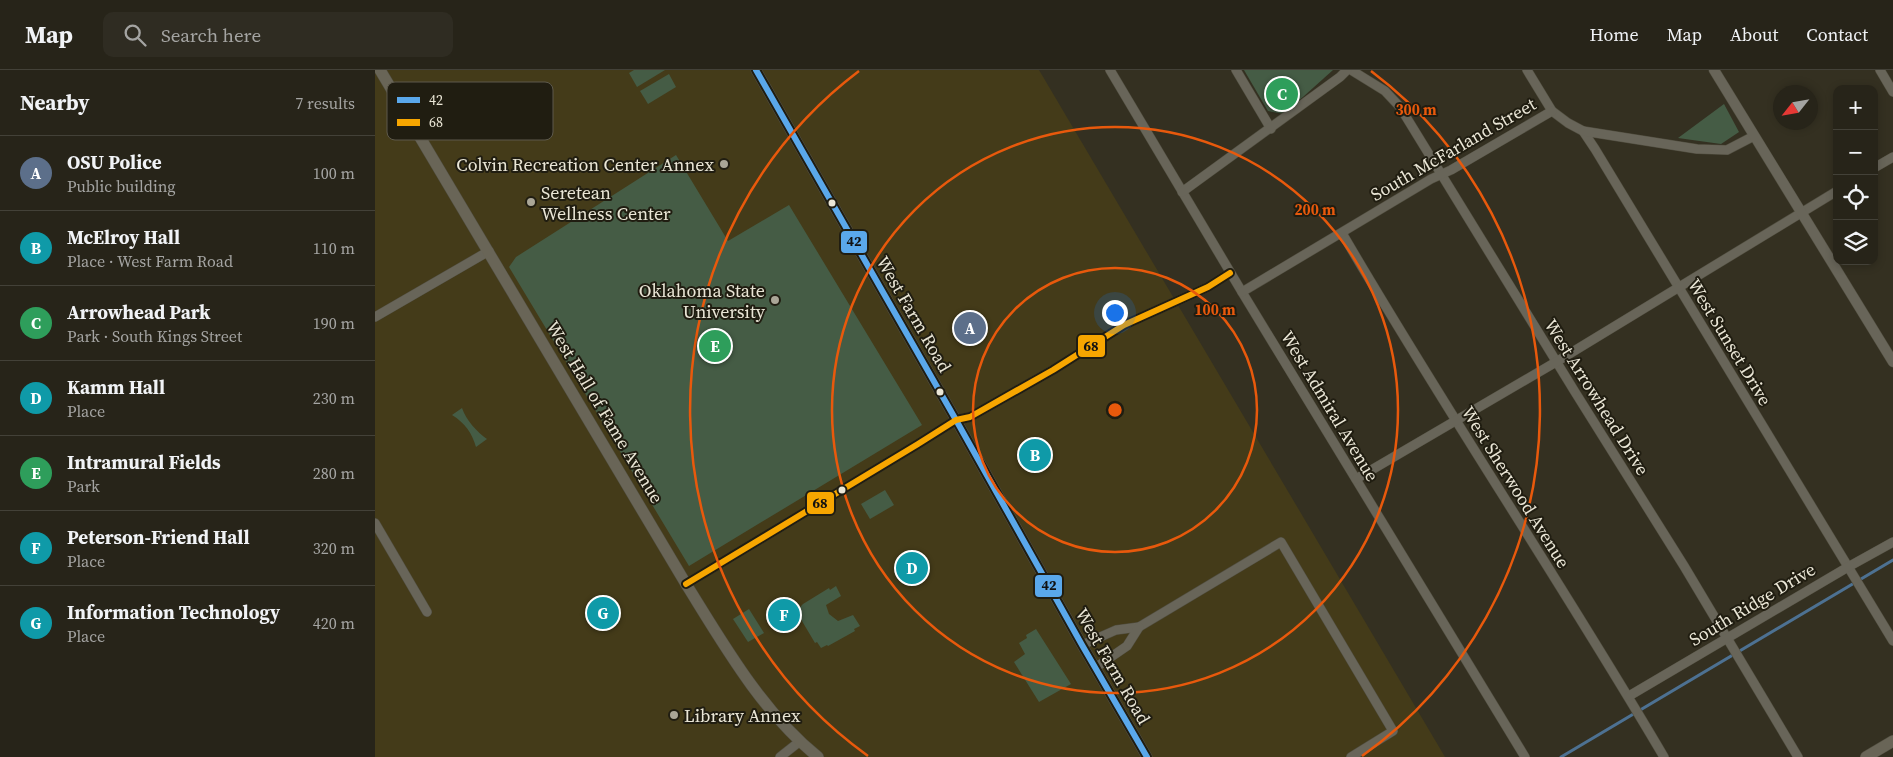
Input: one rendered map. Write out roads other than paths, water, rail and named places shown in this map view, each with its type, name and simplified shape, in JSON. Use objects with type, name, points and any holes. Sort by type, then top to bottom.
[{"type":"main road","name":"West Hall of Fame Avenue","points":[[380,70],[387,82]]},
{"type":"main road","name":"West Hall of Fame Avenue","points":[[422,140],[686,584],[737,664],[799,742],[818,757]]},
{"type":"main road","points":[[1866,757],[1893,741]]},
{"type":"street","name":"West Farm Road","points":[[756,70],[956,420],[1082,646],[1147,757]]},
{"type":"street","name":"West Admiral Avenue","points":[[1111,70],[1230,273],[1525,757]]},
{"type":"street","points":[[1236,70],[1271,129]]},
{"type":"street","points":[[1182,192],[1271,129],[1347,70]]},
{"type":"street","name":"West Arrowhead Drive","points":[[1351,70],[1385,91],[1400,106],[1556,362],[1684,566],[1798,757]]},
{"type":"street","name":"West Sunset Drive","points":[[1527,70],[1552,110],[1568,123],[1583,131],[1600,156],[1893,641]]},
{"type":"street","points":[[1714,70],[1893,362]]},
{"type":"street","points":[[1880,70],[1893,92]]},
{"type":"street","name":"South McFarland Street","points":[[1242,292],[1552,110]]},
{"type":"street","points":[[1583,131],[1697,149],[1727,150],[1754,136]]},
{"type":"street","points":[[1878,166],[1893,157]]},
{"type":"street","points":[[1356,479],[1556,362],[1833,193]]},
{"type":"street","name":"West Sherwood Avenue","points":[[1342,233],[1390,315],[1629,696],[1664,757]]},
{"type":"street","points":[[375,317],[489,251]]},
{"type":"street","points":[[686,584],[956,420],[970,417],[1053,370],[1124,325],[1208,286],[1230,273]]},
{"type":"street","points":[[375,524],[427,612]]},
{"type":"street","points":[[1082,646],[1116,630],[1139,627],[1281,542],[1393,731],[1351,757]]},
{"type":"street","name":"South Ridge Drive","points":[[1629,696],[1893,542]]},
{"type":"street","points":[[1095,668],[1127,646],[1139,627]]},
{"type":"street","points":[[780,757],[799,742]]},
{"type":"waterway","points":[[1561,757],[1893,560]]},
{"type":"place","name":"Arrowhead Park","points":[[1282,94]]},
{"type":"place","name":"Colvin Recreation Center Annex","points":[[724,164]]},
{"type":"place","name":"Seretean Wellness Center","points":[[531,202]]},
{"type":"place","name":"Oklahoma State University","points":[[775,300]]},
{"type":"place","name":"OSU Police","points":[[970,328]]},
{"type":"place","name":"Intramural Fields","points":[[715,346]]},
{"type":"place","name":"McElroy Hall","points":[[1035,455]]},
{"type":"place","name":"Kamm Hall","points":[[912,568]]},
{"type":"place","name":"Information Technology","points":[[603,613]]},
{"type":"place","name":"Peterson-Friend Hall","points":[[784,615]]},
{"type":"place","name":"Library Annex","points":[[674,715]]}]
